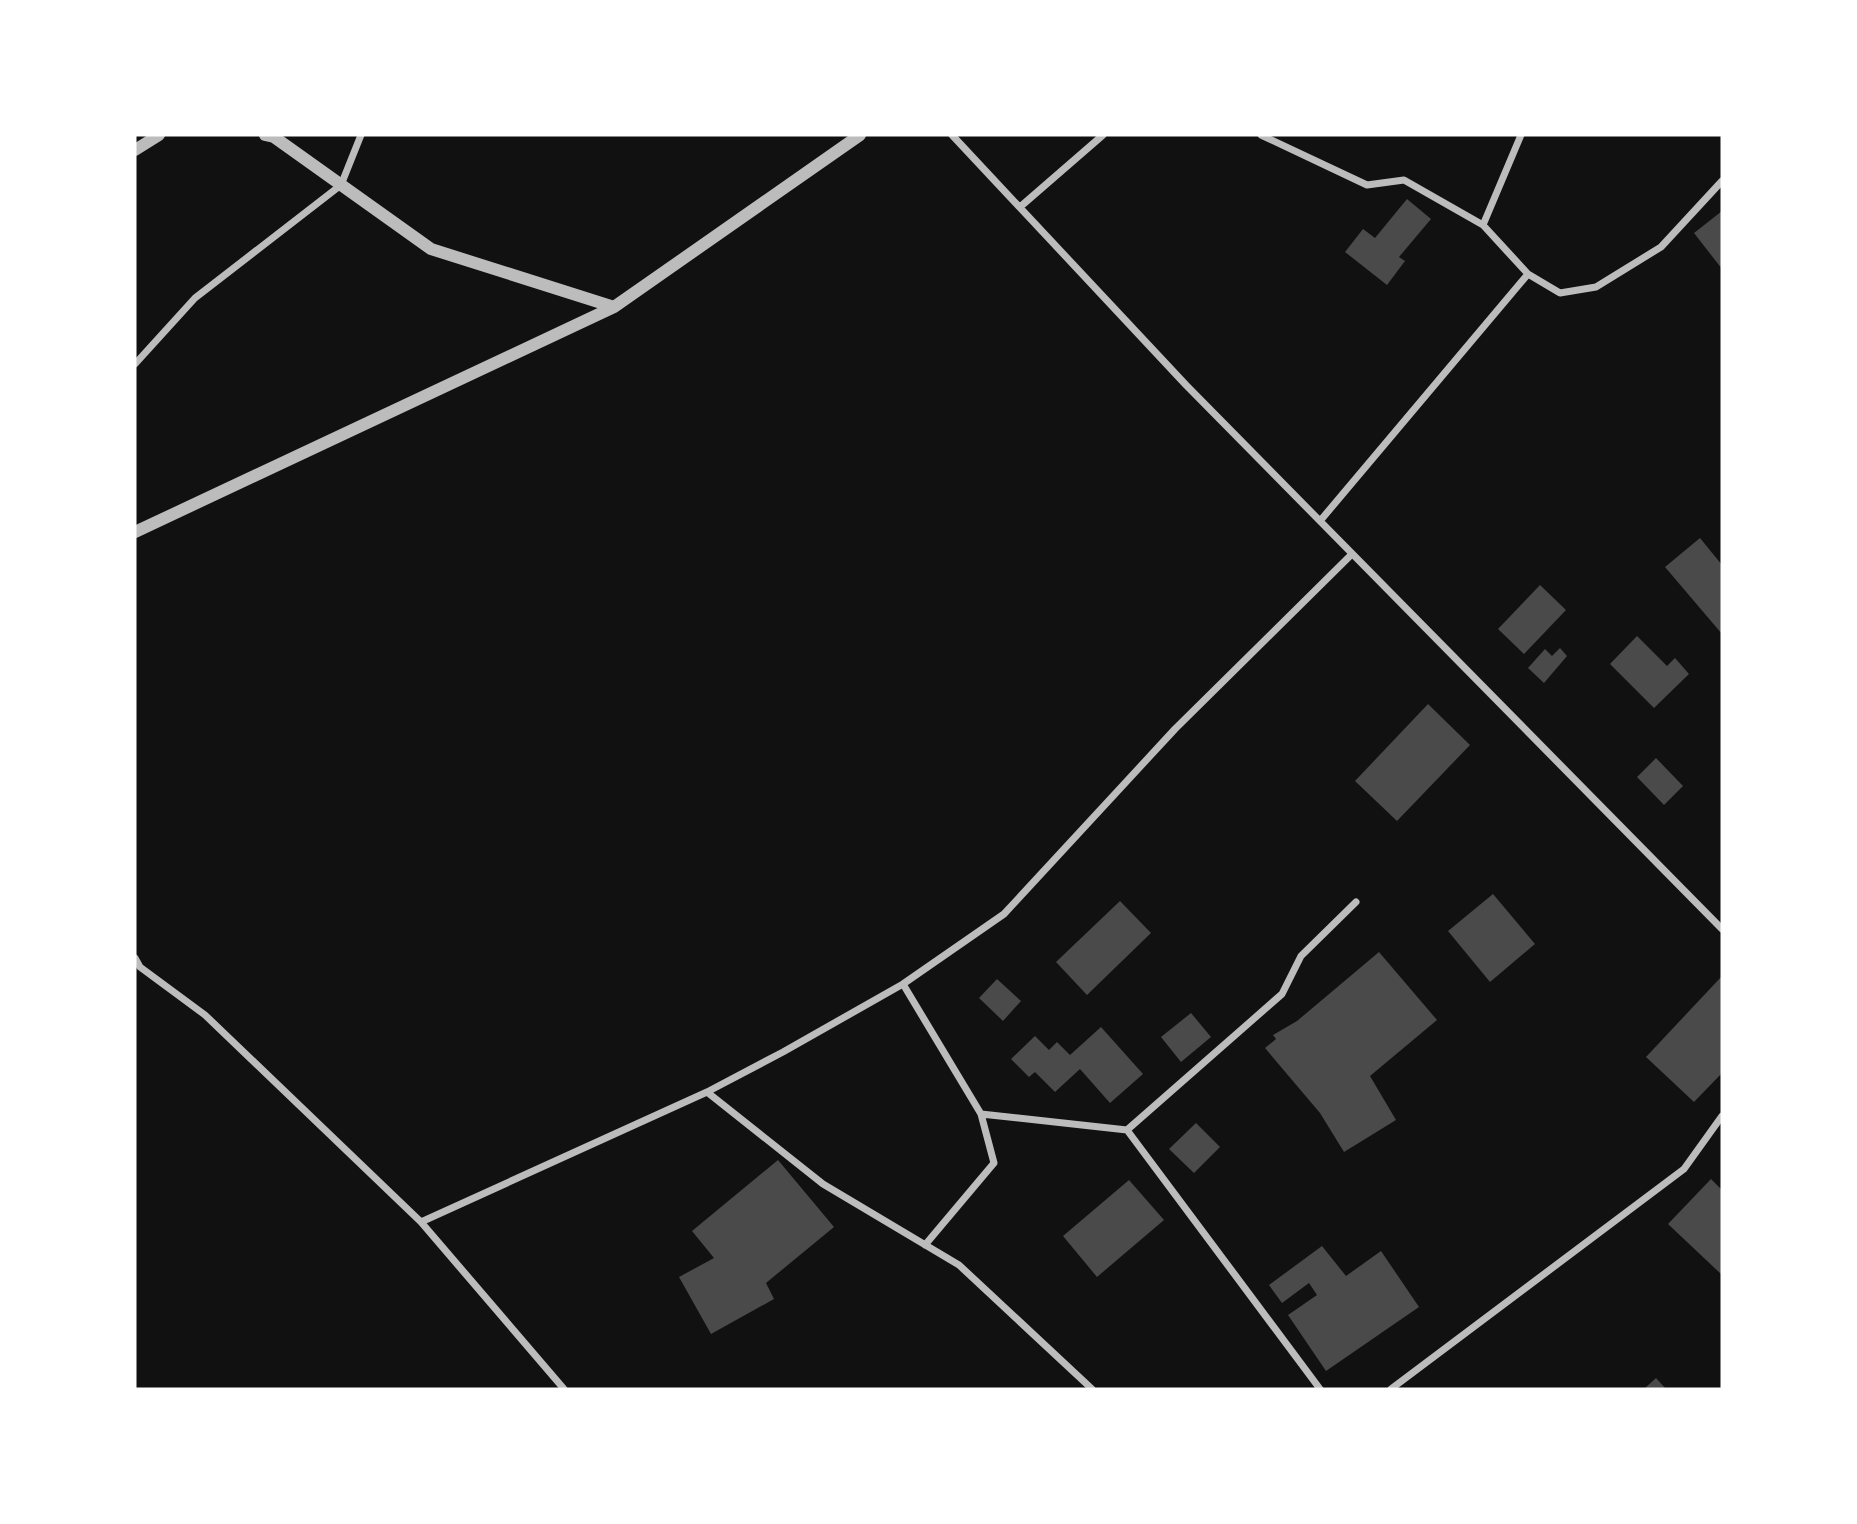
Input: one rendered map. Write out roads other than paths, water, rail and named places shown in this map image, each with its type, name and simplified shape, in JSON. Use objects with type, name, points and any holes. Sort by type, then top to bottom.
[{"type":"street","points":[[135,150],[159,135]]},
{"type":"street","points":[[265,135],[274,137],[431,249],[614,307]]},
{"type":"street","points":[[135,364],[195,298],[341,185],[361,135]]},
{"type":"street","points":[[135,532],[614,307],[860,135]]},
{"type":"street","points":[[952,135],[1186,385],[1722,929]]},
{"type":"street","points":[[1020,207],[1103,135]]},
{"type":"street","points":[[1261,135],[1367,186],[1404,180],[1483,225],[1528,274],[1560,293],[1596,287],[1661,247],[1722,181]]},
{"type":"street","points":[[1483,225],[1521,135]]},
{"type":"street","points":[[1320,521],[1528,274]]},
{"type":"street","points":[[421,1222],[707,1092],[903,984],[1004,914],[1175,729],[1352,554]]},
{"type":"street","points":[[1127,1130],[1282,995],[1301,956],[1356,902]]},
{"type":"street","points":[[135,958],[138,969],[205,1015],[421,1222],[564,1389]]},
{"type":"street","points":[[903,984],[981,1114],[994,1163],[925,1245]]},
{"type":"street","points":[[707,1092],[823,1184],[959,1265],[1092,1389]]},
{"type":"street","points":[[981,1114],[1127,1130],[1320,1389]]},
{"type":"street","points":[[1391,1389],[1685,1169],[1722,1116]]}]
